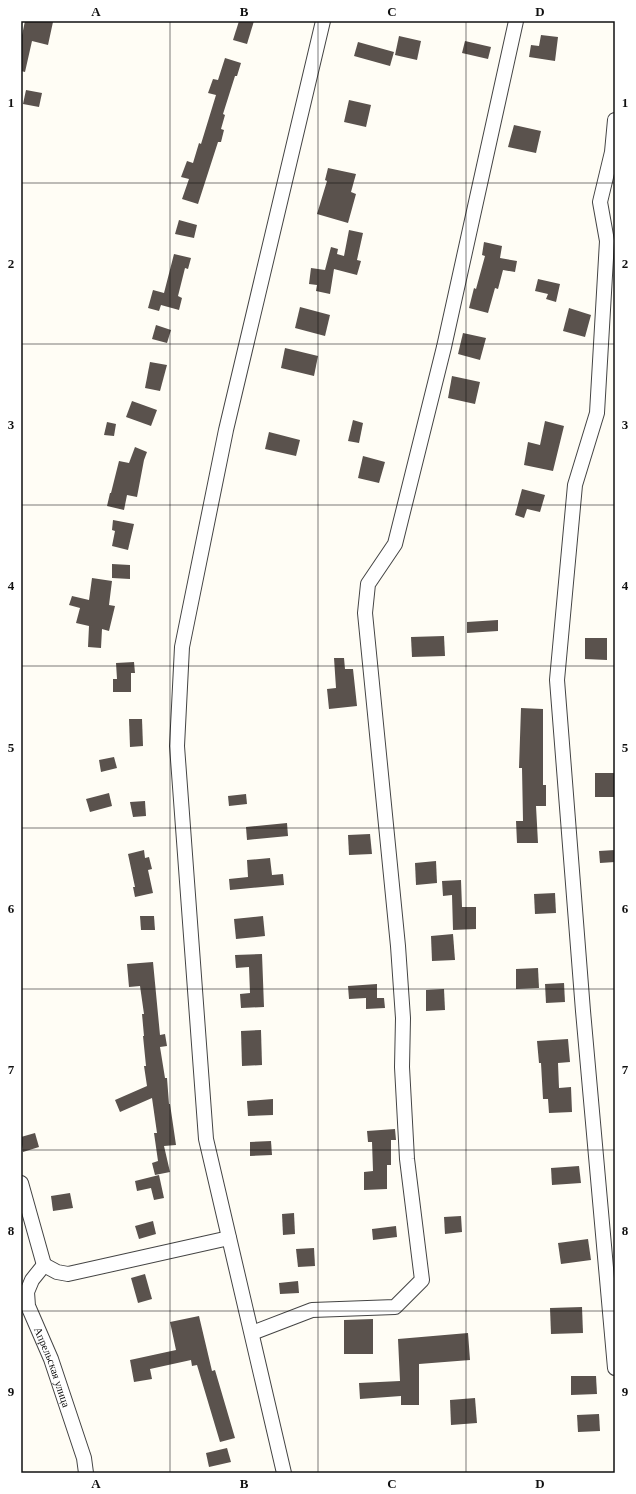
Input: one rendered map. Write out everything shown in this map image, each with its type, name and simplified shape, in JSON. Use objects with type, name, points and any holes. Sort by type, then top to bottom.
[{"type":"street","points":[[284,1473],[206,1139],[177,746],[182,647],[226,430],[323,21]]},
{"type":"street","points":[[252,1333],[312,1310],[395,1307],[422,1280],[407,1159],[402,1068],[403,1018],[366,613],[368,584],[395,544],[444,347],[516,21]]},
{"type":"street","points":[[615,120],[612,152],[600,202],[607,242],[597,412],[575,485],[557,680],[583,1011],[615,1368]]},
{"type":"street","points":[[21,1183],[44,1265],[57,1272],[68,1274],[229,1238]]},
{"type":"street","name":"Апрельская улица","points":[[44,1265],[32,1280],[27,1292],[28,1306],[50,1359],[84,1458],[86,1473]]},
{"type":"building","points":[[25,21],[53,22],[48,45],[32,41],[25,72],[21,71],[21,40]]},
{"type":"building","points":[[239,21],[254,21],[247,44],[233,40]]},
{"type":"building","points":[[541,35],[558,37],[555,61],[529,57],[531,45],[539,46]]},
{"type":"building","points":[[399,36],[421,41],[417,60],[395,55]]},
{"type":"building","points":[[465,41],[491,47],[488,59],[462,53]]},
{"type":"building","points":[[358,42],[394,52],[390,66],[354,56]]},
{"type":"building","points":[[225,58],[241,63],[237,76],[235,76],[223,114],[225,115],[221,129],[224,130],[221,142],[218,142],[198,204],[182,199],[189,179],[181,177],[187,161],[193,163],[199,143],[201,144],[216,95],[208,93],[213,79],[218,80]]},
{"type":"building","points":[[26,90],[42,93],[39,107],[23,104]]},
{"type":"building","points":[[349,100],[371,105],[366,127],[344,122]]},
{"type":"building","points":[[514,125],[541,131],[536,153],[508,147]]},
{"type":"building","points":[[328,168],[356,174],[351,192],[356,194],[348,223],[317,214],[327,181],[325,180]]},
{"type":"building","points":[[179,220],[197,225],[194,238],[175,234]]},
{"type":"building","points":[[349,230],[363,233],[357,260],[361,261],[357,275],[334,269],[330,294],[316,291],[317,285],[309,284],[311,268],[325,270],[331,247],[338,249],[337,254],[344,256]]},
{"type":"building","points":[[484,242],[502,246],[500,258],[517,261],[515,272],[503,270],[498,289],[495,288],[488,313],[469,308],[485,256],[482,255]]},
{"type":"building","points":[[174,254],[191,258],[188,269],[185,268],[178,296],[182,298],[179,310],[161,305],[159,311],[148,308],[153,290],[164,293]]},
{"type":"building","points":[[538,279],[560,284],[556,302],[546,299],[548,294],[535,291]]},
{"type":"building","points":[[300,307],[330,315],[325,336],[295,328]]},
{"type":"building","points":[[569,308],[591,315],[585,337],[563,331]]},
{"type":"building","points":[[156,325],[171,330],[167,343],[152,339]]},
{"type":"building","points":[[463,333],[486,338],[480,360],[458,354]]},
{"type":"building","points":[[285,348],[318,356],[314,376],[281,368]]},
{"type":"building","points":[[150,362],[167,365],[160,391],[145,388]]},
{"type":"building","points":[[452,376],[480,382],[475,404],[448,398]]},
{"type":"building","points":[[132,401],[157,410],[151,426],[126,417]]},
{"type":"building","points":[[353,420],[363,423],[359,443],[348,441]]},
{"type":"building","points":[[545,421],[564,426],[553,471],[524,465],[528,442],[540,445]]},
{"type":"building","points":[[107,422],[116,424],[114,436],[104,435]]},
{"type":"building","points":[[269,432],[300,440],[296,456],[265,449]]},
{"type":"building","points":[[135,447],[147,452],[137,497],[127,495],[124,510],[107,506],[119,461],[129,463]]},
{"type":"building","points":[[363,456],[385,462],[379,483],[358,478]]},
{"type":"building","points":[[522,489],[545,495],[540,512],[527,509],[524,518],[515,515]]},
{"type":"building","points":[[113,520],[134,524],[128,550],[112,546],[115,531],[112,530]]},
{"type":"building","points":[[112,564],[130,565],[130,579],[112,578]]},
{"type":"building","points":[[92,578],[112,581],[109,605],[115,606],[109,631],[102,629],[101,648],[88,647],[89,626],[76,623],[80,608],[69,605],[72,596],[89,600]]},
{"type":"building","points":[[498,620],[498,631],[467,633],[467,622]]},
{"type":"building","points":[[444,636],[445,656],[412,657],[411,637]]},
{"type":"building","points":[[585,638],[607,638],[607,660],[585,659]]},
{"type":"building","points":[[334,658],[344,658],[345,669],[353,669],[357,706],[329,709],[327,689],[336,688]]},
{"type":"building","points":[[134,662],[135,673],[131,673],[131,692],[113,692],[113,679],[117,679],[116,663]]},
{"type":"building","points":[[521,708],[543,709],[543,785],[546,785],[546,806],[536,806],[538,843],[517,843],[516,821],[523,821],[522,768],[519,768]]},
{"type":"building","points":[[129,719],[142,719],[143,746],[130,747]]},
{"type":"building","points":[[114,757],[117,768],[101,772],[99,760]]},
{"type":"building","points":[[595,773],[615,773],[615,797],[595,797]]},
{"type":"building","points":[[109,793],[112,806],[90,812],[86,799]]},
{"type":"building","points":[[246,794],[247,804],[229,806],[228,796]]},
{"type":"building","points":[[145,801],[146,816],[133,817],[130,802]]},
{"type":"building","points":[[287,823],[288,836],[247,840],[246,827]]},
{"type":"building","points":[[370,834],[372,854],[349,855],[348,835]]},
{"type":"building","points":[[144,850],[145,858],[149,857],[152,869],[148,870],[153,893],[135,897],[133,887],[135,887],[128,854]]},
{"type":"building","points":[[615,850],[615,862],[600,863],[599,851]]},
{"type":"building","points":[[270,858],[272,875],[283,874],[284,885],[230,890],[229,879],[248,877],[247,860]]},
{"type":"building","points":[[436,861],[437,883],[416,885],[415,863]]},
{"type":"building","points":[[461,880],[462,907],[476,907],[476,929],[453,930],[452,895],[443,896],[442,881]]},
{"type":"building","points":[[555,893],[556,913],[535,914],[534,894]]},
{"type":"building","points":[[140,916],[154,916],[155,930],[141,930]]},
{"type":"building","points":[[263,916],[265,936],[236,939],[234,919]]},
{"type":"building","points":[[453,934],[455,960],[432,961],[431,936]]},
{"type":"building","points":[[262,954],[264,1007],[241,1008],[240,994],[250,993],[249,967],[236,968],[235,955]]},
{"type":"building","points":[[153,962],[160,1035],[165,1034],[167,1046],[160,1047],[165,1078],[167,1078],[169,1104],[176,1145],[164,1146],[170,1172],[155,1175],[152,1163],[158,1161],[154,1133],[157,1133],[152,1098],[120,1112],[115,1100],[147,1086],[144,1066],[146,1066],[142,1014],[144,1014],[140,986],[129,987],[127,964]]},
{"type":"building","points":[[538,968],[539,988],[516,989],[516,969]]},
{"type":"building","points":[[564,983],[565,1002],[546,1003],[545,984]]},
{"type":"building","points":[[377,984],[377,998],[384,998],[385,1008],[366,1009],[366,998],[349,999],[348,986]]},
{"type":"building","points":[[444,989],[445,1010],[426,1011],[426,990]]},
{"type":"building","points":[[261,1030],[262,1065],[242,1066],[241,1031]]},
{"type":"building","points":[[568,1039],[570,1062],[558,1063],[559,1088],[571,1087],[572,1112],[549,1113],[548,1099],[543,1099],[541,1063],[539,1063],[537,1041]]},
{"type":"building","points":[[273,1099],[273,1115],[248,1116],[247,1101]]},
{"type":"building","points":[[395,1129],[396,1140],[391,1140],[391,1165],[387,1165],[387,1189],[364,1190],[364,1172],[373,1171],[372,1142],[368,1142],[367,1131]]},
{"type":"building","points":[[35,1133],[39,1147],[23,1152],[21,1137]]},
{"type":"building","points":[[271,1141],[272,1155],[250,1156],[250,1142]]},
{"type":"building","points":[[579,1166],[581,1183],[552,1185],[551,1168]]},
{"type":"building","points":[[159,1175],[164,1198],[154,1200],[151,1188],[137,1191],[135,1181]]},
{"type":"building","points":[[70,1193],[73,1208],[53,1211],[51,1196]]},
{"type":"building","points":[[294,1213],[295,1234],[283,1235],[282,1214]]},
{"type":"building","points":[[461,1216],[462,1232],[445,1234],[444,1217]]},
{"type":"building","points":[[153,1221],[156,1234],[139,1239],[135,1226]]},
{"type":"building","points":[[396,1226],[397,1237],[373,1240],[372,1229]]},
{"type":"building","points":[[588,1239],[591,1260],[561,1264],[558,1243]]},
{"type":"building","points":[[314,1248],[315,1266],[298,1267],[296,1249]]},
{"type":"building","points":[[145,1274],[152,1299],[138,1303],[131,1278]]},
{"type":"building","points":[[298,1281],[299,1293],[280,1294],[279,1283]]},
{"type":"building","points":[[582,1307],[583,1333],[551,1334],[550,1308]]},
{"type":"building","points":[[199,1316],[212,1371],[215,1370],[235,1438],[220,1442],[197,1365],[192,1366],[191,1360],[150,1369],[152,1379],[134,1382],[130,1360],[176,1350],[170,1322]]},
{"type":"building","points":[[373,1319],[373,1354],[344,1354],[344,1320]]},
{"type":"building","points":[[468,1333],[470,1360],[419,1364],[419,1405],[401,1405],[401,1396],[360,1399],[359,1383],[400,1381],[398,1339]]},
{"type":"building","points":[[571,1376],[596,1376],[597,1394],[571,1395]]},
{"type":"building","points":[[475,1398],[477,1423],[451,1425],[450,1400]]},
{"type":"building","points":[[599,1414],[600,1431],[578,1432],[577,1415]]},
{"type":"building","points":[[227,1448],[231,1462],[209,1467],[206,1453]]}]
